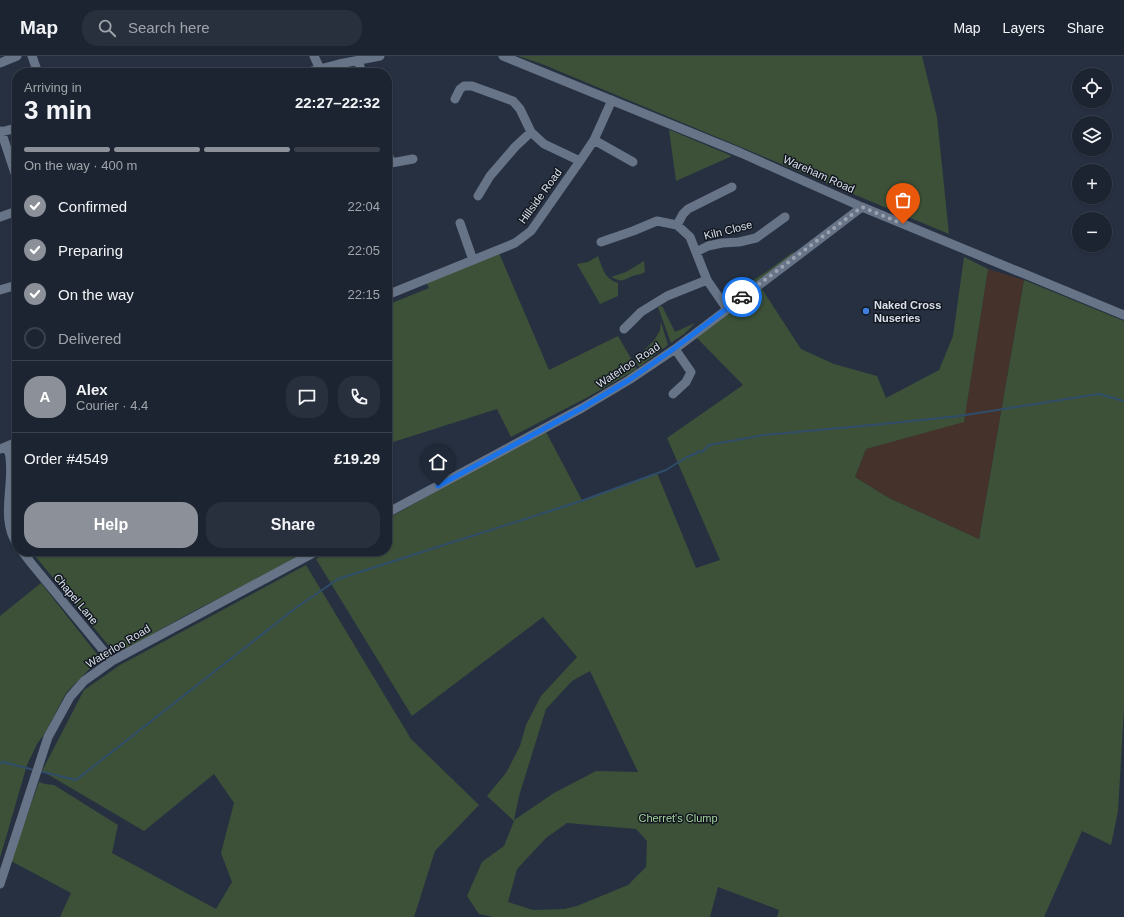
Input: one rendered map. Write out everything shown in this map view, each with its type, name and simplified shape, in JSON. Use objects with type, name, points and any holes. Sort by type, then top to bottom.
[{"type":"street","points":[[0,63],[17,56]]},
{"type":"street","points":[[32,56],[36,68]]},
{"type":"street","points":[[314,56],[320,68]]},
{"type":"street","points":[[331,68],[358,60],[380,56]]},
{"type":"street","name":"Wareham Road","points":[[503,56],[741,153],[862,207],[1124,315]]},
{"type":"street","points":[[358,60],[360,68]]},
{"type":"street","points":[[455,99],[460,88],[464,86],[472,86],[513,101],[520,109],[531,132],[544,144],[580,161]]},
{"type":"street","name":"Hillside Road","points":[[392,293],[516,243],[531,230],[594,140],[612,100]]},
{"type":"street","points":[[12,129],[0,131],[12,165]]},
{"type":"street","points":[[478,196],[490,176],[514,147],[531,132]]},
{"type":"street","points":[[594,140],[633,162]]},
{"type":"street","points":[[392,163],[413,158]]},
{"type":"street","points":[[676,225],[682,214],[688,209],[732,188]]},
{"type":"street","name":"Waterloo Road","points":[[392,510],[582,408],[629,380],[675,348],[862,207]]},
{"type":"street","points":[[0,217],[12,213]]},
{"type":"street","name":"Kiln Close","points":[[696,252],[708,246],[756,238],[785,217]]},
{"type":"street","points":[[601,242],[658,221],[676,225],[690,237],[707,280],[727,308]]},
{"type":"street","points":[[460,223],[473,260]]},
{"type":"street","points":[[624,329],[641,312],[667,296],[707,280]]},
{"type":"street","points":[[0,290],[12,286]]},
{"type":"street","points":[[673,394],[686,382],[691,372],[675,348]]},
{"type":"street","points":[[3,448],[10,457],[12,499],[4,513],[12,532]]},
{"type":"street","name":"Chapel Lane","points":[[26,556],[112,661]]},
{"type":"street","name":"Waterloo Road","points":[[0,884],[48,737],[70,696],[84,681],[112,661],[308,556]]},
{"type":"shaded area","points":[[988,269],[1024,280],[979,539],[889,498],[855,477],[866,449],[964,421]]},
{"type":"green space","points":[[518,56],[922,56],[937,117],[949,234],[542,64]]},
{"type":"green space","points":[[670,130],[732,156],[676,181]]},
{"type":"green space","points":[[793,252],[794,254],[733,301],[729,302],[724,299],[766,272]]},
{"type":"green space","points":[[499,253],[549,370],[618,336],[637,369],[588,397],[511,437],[497,409],[392,442],[392,303],[429,288],[426,282]]},
{"type":"green space","points":[[598,256],[607,276],[618,283],[618,296],[600,304],[577,264],[588,262]]},
{"type":"green space","name":"Cherret's Clump","points":[[964,257],[988,269],[964,422],[866,449],[855,477],[889,498],[979,539],[1024,280],[1124,321],[1124,709],[1118,811],[1111,845],[1082,831],[1044,917],[777,917],[779,910],[718,887],[710,917],[493,917],[479,914],[467,896],[482,862],[504,846],[514,821],[487,796],[506,773],[520,746],[526,725],[541,696],[577,657],[543,617],[412,716],[316,559],[321,556],[392,556],[392,516],[545,430],[582,500],[657,473],[696,568],[720,560],[667,438],[743,385],[695,336],[760,286],[801,349],[834,364],[877,376],[886,398],[939,370],[953,336]],"holes":[[[590,671],[638,772],[596,771],[554,793],[514,820],[519,796],[546,709],[572,681]],[[567,823],[636,829],[647,841],[646,867],[628,885],[577,906],[564,909],[533,910],[508,902],[517,869],[546,838]]]},
{"type":"green space","points":[[644,261],[644,273],[622,280],[611,277],[626,272]]},
{"type":"green space","points":[[662,306],[675,332],[695,323],[684,334],[671,343],[658,307]]},
{"type":"green space","points":[[661,322],[668,345],[639,367],[635,360],[655,339],[660,330]]},
{"type":"green space","points":[[35,556],[299,556],[192,612],[126,649],[113,651]]},
{"type":"green space","points":[[306,565],[411,739],[479,805],[435,851],[414,917],[60,917],[71,893],[11,861],[39,782],[54,785],[118,825],[112,853],[216,909],[232,882],[221,853],[234,803],[214,774],[144,831],[42,771],[84,690],[120,665]]},
{"type":"green space","points":[[41,583],[100,658],[66,693],[45,733],[37,744],[27,765],[0,858],[0,616]]},
{"type":"waterway","points":[[39,771],[76,780],[297,607],[338,579],[581,501],[666,470],[687,457],[697,453],[698,451],[702,452],[709,445],[764,435],[959,416],[1099,394],[1124,401]]},
{"type":"waterway","points":[[0,763],[3,762],[34,770]]},
{"type":"way so far","points":[[742,297],[862,207],[903,224]]},
{"type":"place","name":"Naked Cross Nuseries","points":[[866,311]]},
{"type":"route","points":[[438,486],[582,408],[629,380],[675,348],[742,297]]}]
